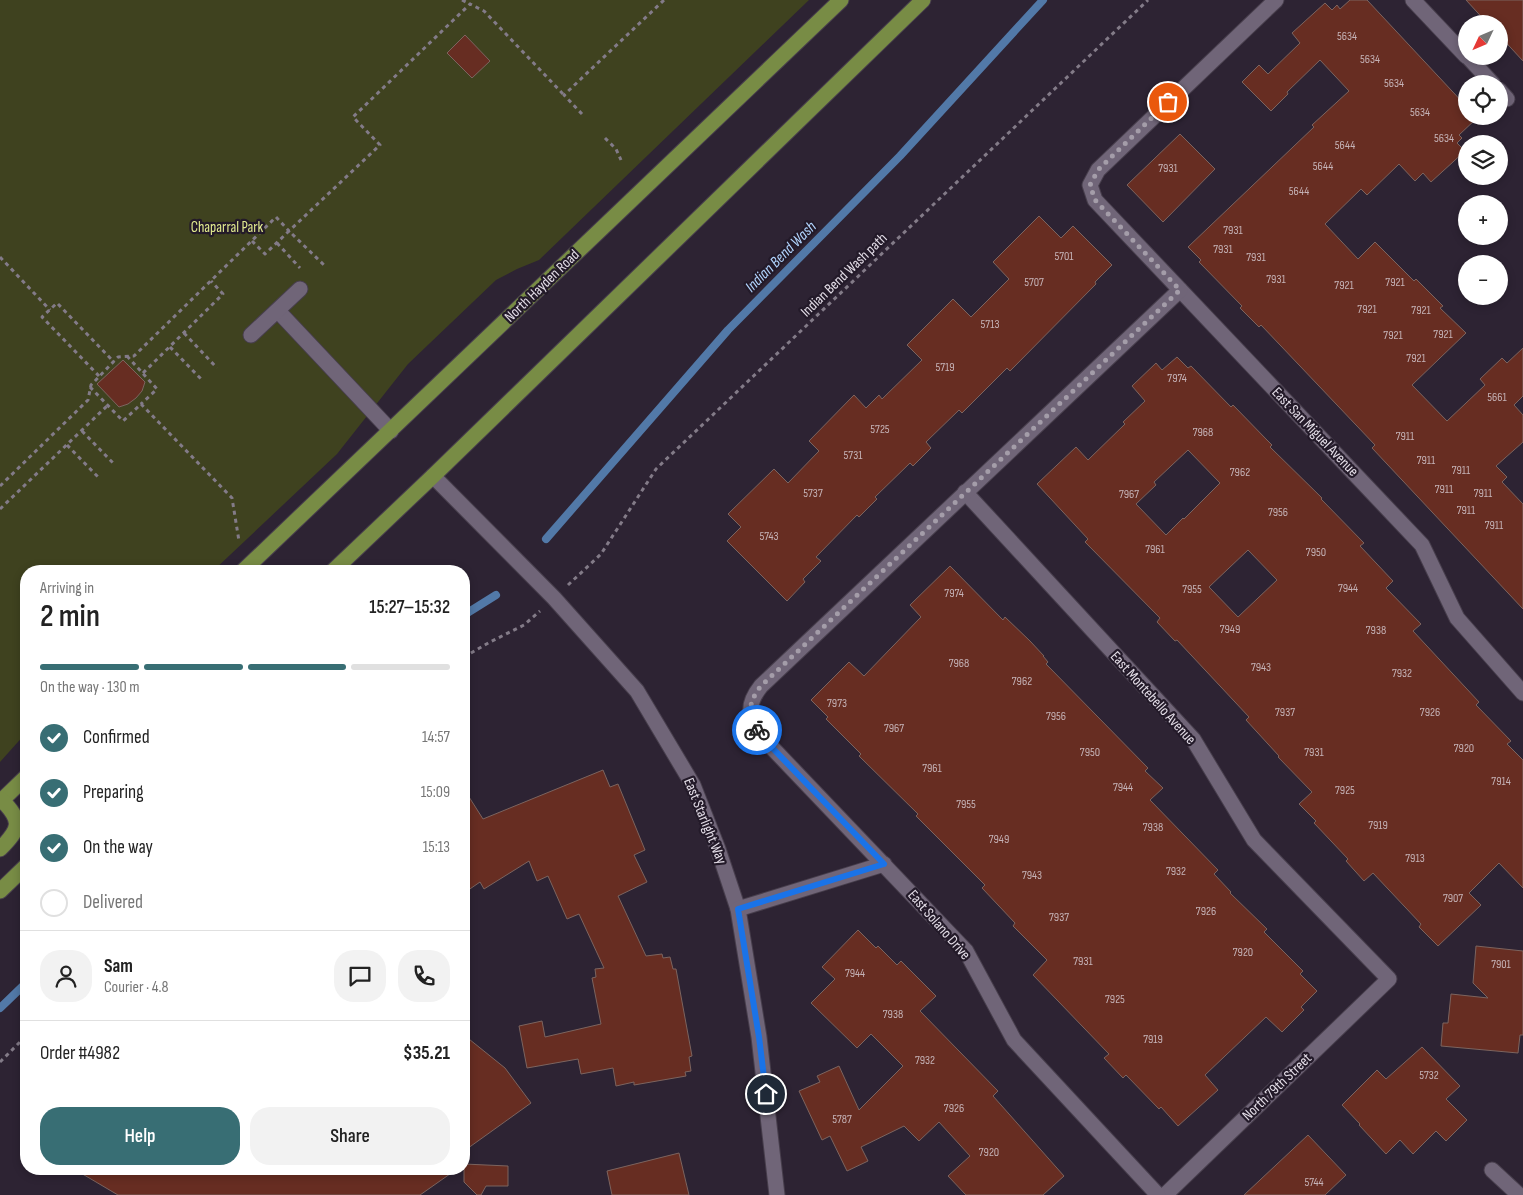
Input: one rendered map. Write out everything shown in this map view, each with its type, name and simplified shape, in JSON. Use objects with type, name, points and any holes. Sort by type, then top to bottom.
[{"type":"main road","name":"North Hayden Road","points":[[249,565],[841,0]]},
{"type":"main road","points":[[339,565],[924,0]]},
{"type":"main road","points":[[0,848],[16,832],[18,823],[14,814],[1,800],[20,783]]},
{"type":"main road","points":[[0,891],[20,872]]},
{"type":"street","name":"East San Miguel Avenue","points":[[1276,0],[1098,170],[1090,185],[1095,200],[1422,545],[1457,618],[1523,692]]},
{"type":"street","points":[[1413,0],[1458,48]]},
{"type":"street","points":[[1475,65],[1484,75]]},
{"type":"street","points":[[252,335],[300,289]]},
{"type":"street","points":[[965,492],[1180,290]]},
{"type":"street","points":[[278,311],[390,431]]},
{"type":"street","name":"East Starlight Way","points":[[433,476],[554,598],[637,691],[693,785],[718,849],[738,909],[759,1037],[777,1195]]},
{"type":"street","name":"East Solano Drive","points":[[965,492],[761,686],[753,696],[750,708],[752,721],[760,735],[966,951],[1014,1040],[1158,1195]]},
{"type":"street","name":"East Montebello Avenue","points":[[965,492],[1193,739],[1254,840],[1389,979]]},
{"type":"street","points":[[738,909],[884,864]]},
{"type":"street","name":"North 79th Street","points":[[1164,1195],[1389,979]]},
{"type":"street","points":[[1492,1170],[1519,1195]]},
{"type":"path","points":[[462,0],[484,11],[582,114]]},
{"type":"path","points":[[564,95],[664,0]]},
{"type":"path","name":"Indian Bend Wash path","points":[[572,581],[601,554],[656,469],[1148,0]]},
{"type":"path","points":[[252,241],[265,254],[380,145],[353,117],[470,4]]},
{"type":"path","points":[[605,138],[616,149],[621,160]]},
{"type":"path","points":[[0,486],[88,400],[90,384],[118,357],[134,356],[276,217],[325,266]]},
{"type":"path","points":[[276,243],[304,272]]},
{"type":"path","points":[[0,257],[50,310]]},
{"type":"path","points":[[143,373],[223,294],[211,281]]},
{"type":"path","points":[[99,376],[42,317],[57,303],[114,362]]},
{"type":"path","points":[[184,333],[217,368]]},
{"type":"path","points":[[170,347],[203,382]]},
{"type":"path","points":[[90,387],[123,421],[157,389],[127,356]]},
{"type":"path","points":[[141,404],[232,498],[239,541]]},
{"type":"path","points":[[0,510],[108,405]]},
{"type":"path","points":[[82,431],[115,465]]},
{"type":"path","points":[[67,445],[100,479]]},
{"type":"path","points":[[470,654],[524,625],[534,617]]},
{"type":"path","points":[[0,1062],[20,1042]]},
{"type":"green space","name":"Chaparral Park","points":[[0,0],[809,0],[539,260],[496,280],[408,364],[337,454],[219,565],[20,565],[20,740],[0,762]]},
{"type":"building","points":[[1350,0],[1367,0],[1458,97],[1458,125],[1470,125],[1458,135],[1458,157],[1431,182],[1423,173],[1415,181],[1399,164],[1367,195],[1361,189],[1325,224],[1358,259],[1375,242],[1414,281],[1416,279],[1443,306],[1440,308],[1466,333],[1412,385],[1447,421],[1485,385],[1480,379],[1502,358],[1507,363],[1523,348],[1523,396],[1514,405],[1523,415],[1523,442],[1496,466],[1507,477],[1502,482],[1523,504],[1523,609],[1372,448],[1375,445],[1261,325],[1259,327],[1240,308],[1242,306],[1199,262],[1201,260],[1188,247],[1349,91],[1320,60],[1287,92],[1288,94],[1271,111],[1242,82],[1259,65],[1268,74],[1300,43],[1292,33],[1325,3],[1332,10],[1337,5],[1340,9]]},
{"type":"building","points":[[1466,0],[1523,0],[1523,61],[1508,45],[1508,15],[1480,15]]},
{"type":"building","points":[[465,35],[490,61],[472,78],[447,53]]},
{"type":"building","points":[[1180,134],[1215,169],[1163,222],[1127,185]]},
{"type":"building","points":[[1039,216],[1061,238],[1073,226],[1112,265],[1095,282],[1096,284],[1010,371],[1007,368],[962,413],[959,410],[926,442],[931,448],[913,466],[910,463],[875,497],[877,499],[859,517],[857,515],[816,557],[821,561],[803,579],[805,582],[787,601],[727,541],[741,527],[728,514],[774,469],[788,483],[819,451],[809,441],[854,395],[866,408],[879,395],[882,399],[922,360],[907,345],[953,299],[971,317],[1009,279],[993,262]]},
{"type":"building","points":[[1177,357],[1188,368],[1191,366],[1231,407],[1233,405],[1272,445],[1270,447],[1364,543],[1360,546],[1393,581],[1386,588],[1421,624],[1413,631],[1479,702],[1476,705],[1511,741],[1507,744],[1523,760],[1523,888],[1499,863],[1469,893],[1481,905],[1438,946],[1419,927],[1421,924],[1373,873],[1364,881],[1346,861],[1348,859],[1299,804],[1312,792],[1246,720],[1249,717],[1177,640],[1175,641],[1157,622],[1160,618],[1085,542],[1088,539],[1037,484],[1076,447],[1088,460],[1125,424],[1123,422],[1145,401],[1132,386],[1156,363],[1162,370]],"holes":[[[1188,450],[1220,483],[1166,535],[1136,504],[1156,485],[1154,482]],[[1248,550],[1277,580],[1238,617],[1209,587]]]},
{"type":"building","points":[[123,360],[145,382],[142,391],[136,398],[128,404],[119,407],[97,384]]},
{"type":"building","points":[[950,566],[1003,620],[1005,617],[1030,641],[1044,656],[1048,662],[1046,664],[1148,768],[1145,771],[1163,788],[1150,800],[1218,870],[1214,874],[1230,893],[1267,929],[1264,932],[1303,971],[1300,974],[1317,991],[1301,1007],[1304,1010],[1282,1032],[1266,1017],[1205,1075],[1218,1090],[1178,1126],[1161,1107],[1159,1109],[1126,1075],[1123,1078],[1104,1058],[1109,1054],[1033,975],[1047,960],[1013,926],[1015,923],[982,888],[985,885],[916,816],[918,814],[859,756],[861,754],[826,719],[828,717],[811,700],[849,662],[864,676],[921,617],[910,605]]},
{"type":"building","points":[[603,770],[610,787],[618,784],[645,850],[634,855],[647,882],[618,896],[646,956],[662,954],[663,958],[670,957],[673,969],[676,969],[692,1056],[689,1057],[691,1071],[685,1072],[686,1076],[634,1085],[634,1082],[616,1086],[613,1068],[581,1074],[578,1059],[527,1068],[519,1026],[542,1021],[545,1037],[601,1024],[592,978],[596,977],[595,969],[604,968],[579,914],[567,919],[548,876],[537,881],[529,861],[484,889],[480,882],[470,889],[470,798],[483,819]]},
{"type":"building","points":[[858,930],[897,965],[901,961],[936,996],[920,1011],[998,1091],[993,1096],[1064,1176],[1043,1195],[966,1195],[948,1176],[970,1156],[939,1122],[919,1141],[904,1126],[861,1147],[868,1161],[847,1171],[830,1136],[822,1140],[799,1091],[820,1082],[817,1076],[839,1066],[859,1110],[903,1066],[871,1034],[857,1048],[811,1003],[835,979],[822,967]]},
{"type":"building","points":[[1476,946],[1523,951],[1523,1035],[1520,1035],[1518,1053],[1441,1046],[1443,1023],[1448,1023],[1451,994],[1488,998],[1473,983]]},
{"type":"building","points":[[470,1040],[505,1068],[531,1103],[470,1147]]},
{"type":"building","points":[[1422,1047],[1460,1086],[1446,1099],[1467,1120],[1446,1141],[1436,1131],[1413,1154],[1400,1140],[1386,1154],[1342,1105],[1377,1070],[1386,1079]]},
{"type":"building","points":[[1308,1135],[1346,1175],[1325,1195],[1244,1195]]},
{"type":"building","points":[[679,1153],[689,1195],[612,1195],[607,1171]]},
{"type":"building","points":[[470,1164],[508,1166],[508,1186],[486,1186],[481,1195],[477,1195],[464,1182],[464,1175],[470,1175]]},
{"type":"building","points":[[84,1175],[448,1175],[420,1195],[118,1195]]},
{"type":"waterway","name":"Indian Bend Wash","points":[[546,539],[728,330],[900,156],[1043,0]]},
{"type":"waterway","name":"Indian Bend Wash","points":[[470,611],[496,595]]},
{"type":"waterway","name":"Indian Bend Wash","points":[[0,1008],[20,989]]},
{"type":"way so far","points":[[757,730],[752,721],[750,708],[753,696],[761,686],[1180,290],[1095,200],[1090,185],[1098,170],[1168,102]]},
{"type":"route","points":[[757,730],[884,864],[738,909],[759,1037],[766,1094]]}]
